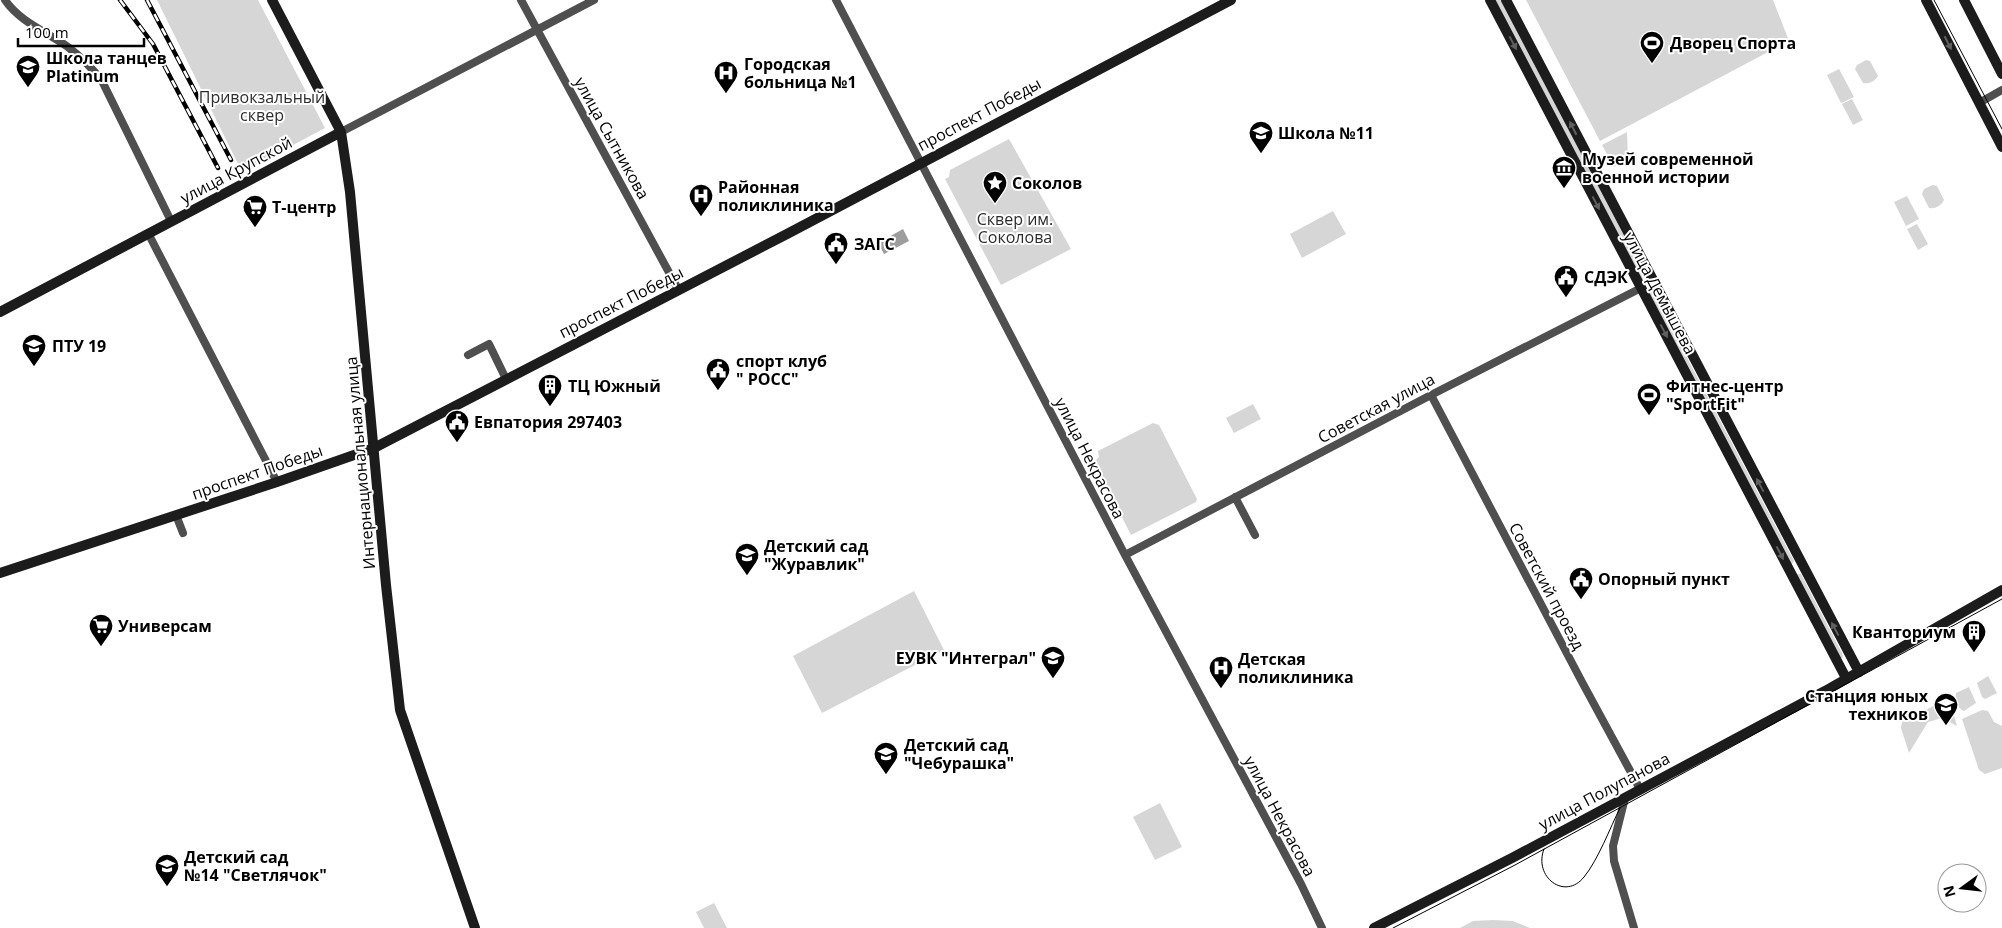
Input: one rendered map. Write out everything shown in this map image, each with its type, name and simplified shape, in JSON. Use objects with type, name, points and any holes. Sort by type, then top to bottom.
[{"type":"street","points":[[6,0],[17,14],[69,48],[96,73],[102,81],[172,221]]},
{"type":"street","name":"Интернациональная улица","points":[[272,0],[341,132],[350,192],[386,585],[400,710],[475,928]]},
{"type":"street","name":"улица Сытникова","points":[[521,0],[678,289]]},
{"type":"street","name":"улица Крупской","points":[[0,312],[594,0]]},
{"type":"street","name":"улица Некрасова","points":[[836,0],[1125,555],[1301,884],[1322,928]]},
{"type":"street","name":"проспект Победы","points":[[0,573],[374,448],[787,234],[920,162],[1230,0]]},
{"type":"street","name":"улица Демышева","points":[[1490,0],[1846,678]]},
{"type":"street","name":"улица Демышева","points":[[1506,0],[1858,672]]},
{"type":"street","points":[[1926,0],[2002,147]]},
{"type":"street","points":[[1964,0],[2002,74]]},
{"type":"street","points":[[1979,103],[2002,90]]},
{"type":"street","points":[[148,233],[277,482]]},
{"type":"street","points":[[1641,288],[1652,280]]},
{"type":"street","name":"Советская улица","points":[[1125,555],[1641,288]]},
{"type":"street","points":[[468,355],[489,344],[506,379]]},
{"type":"street","name":"Советский проезд","points":[[1431,395],[1640,789]]},
{"type":"street","points":[[1235,497],[1254,536]]},
{"type":"street","points":[[176,515],[183,533]]},
{"type":"street","points":[[1790,572],[1802,566]]},
{"type":"street","points":[[1858,672],[2002,590]]},
{"type":"street","name":"улица Полупанова","points":[[1374,928],[1626,798],[1858,672]]},
{"type":"street","points":[[1626,798],[1613,846],[1614,861],[1634,928]]},
{"type":"green space","name":"Привокзальный сквер","points":[[157,0],[258,0],[325,128],[242,172]]},
{"type":"green space","points":[[1495,0],[1501,0],[1644,274],[1643,279],[1642,279]]},
{"type":"green space","name":"Дворец Спорта","points":[[1526,0],[1773,0],[1789,41],[1600,141]]},
{"type":"green space","points":[[1866,60],[1870,61],[1878,76],[1869,83],[1863,83],[1855,69],[1857,65]]},
{"type":"green space","points":[[1839,69],[1854,97],[1841,103],[1827,75]]},
{"type":"green space","points":[[1852,99],[1863,120],[1853,125],[1842,104]]},
{"type":"green space","points":[[1627,132],[1628,160],[1614,167],[1602,145]]},
{"type":"green space","name":"Сквер им. Соколова","points":[[1009,139],[1071,249],[1001,285],[945,179],[949,177],[950,170]]},
{"type":"green space","points":[[1933,185],[1937,186],[1944,200],[1938,207],[1929,208],[1922,194],[1924,189]]},
{"type":"green space","points":[[1907,196],[1919,219],[1906,226],[1894,202]]},
{"type":"green space","points":[[1333,211],[1346,234],[1302,258],[1290,234]]},
{"type":"green space","points":[[1917,224],[1928,244],[1918,250],[1907,229]]},
{"type":"green space","points":[[1650,291],[1653,293],[1794,561],[1792,564],[1790,564],[1649,293]]},
{"type":"green space","points":[[1253,404],[1261,419],[1234,433],[1226,418]]},
{"type":"green space","points":[[1153,423],[1159,425],[1197,499],[1196,502],[1131,535],[1094,462],[1099,457],[1098,451]]},
{"type":"green space","points":[[1797,574],[1801,574],[1842,653],[1842,658],[1839,658]]},
{"type":"green space","points":[[914,591],[944,650],[822,713],[793,656]]},
{"type":"green space","points":[[1988,676],[1997,693],[1985,699],[1982,697],[1977,683]]},
{"type":"green space","points":[[1969,687],[1976,703],[1964,711],[1957,704],[1956,693]]},
{"type":"green space","points":[[1949,698],[1957,726],[1942,718],[1928,722],[1909,753],[1901,728],[1902,722]]},
{"type":"green space","points":[[1982,710],[1988,711],[1994,722],[2002,726],[2002,768],[1985,774],[1979,770],[1962,719]]},
{"type":"green space","points":[[1160,803],[1182,847],[1155,860],[1133,817]]},
{"type":"green space","points":[[714,903],[727,928],[704,928],[696,912]]},
{"type":"green space","points":[[1473,921],[1513,921],[1530,928],[1460,928]]},
{"type":"shaded area","points":[[903,229],[909,241],[884,254],[878,243]]},
{"type":"tram line","points":[[1934,0],[2002,129]]},
{"type":"tram line","points":[[1393,928],[1515,865],[2002,599]]},
{"type":"tram line","points":[[1544,849],[1543,869],[1547,876],[1560,886],[1568,887],[1576,884],[1584,877],[1594,862],[1620,808]]},
{"type":"railway","points":[[120,0],[153,44],[218,168]]},
{"type":"railway","points":[[147,0],[231,160]]},
{"type":"place","name":"Дворец Спорта","points":[[1652,64]]},
{"type":"place","name":"Школа танцев Platinum","points":[[28,88]]},
{"type":"place","name":"Городская больница №1","points":[[726,94]]},
{"type":"place","name":"Школа №11","points":[[1261,154]]},
{"type":"place","name":"Музей современной военной истории","points":[[1564,189]]},
{"type":"place","name":"Соколов","points":[[995,204]]},
{"type":"place","name":"Районная поликлиника","points":[[701,217]]},
{"type":"place","name":"Т-центр","points":[[255,228]]},
{"type":"place","name":"ЗАГС","points":[[836,265]]},
{"type":"place","name":"СДЭК","points":[[1566,298]]},
{"type":"place","name":"ПТУ 19","points":[[34,367]]},
{"type":"place","name":"спорт клуб \" РОСС\"","points":[[718,391]]},
{"type":"place","name":"ТЦ Южный","points":[[550,407]]},
{"type":"place","name":"Фитнес-центр \"SportFit\"","points":[[1649,416]]},
{"type":"place","name":"Евпатория 297403","points":[[457,443]]},
{"type":"place","name":"Детский сад \"Журавлик\"","points":[[747,576]]},
{"type":"place","name":"Опорный пункт","points":[[1581,600]]},
{"type":"place","name":"Универсам","points":[[101,647]]},
{"type":"place","name":"Кванториум","points":[[1974,653]]},
{"type":"place","name":"ЕУВК \"Интеграл\"","points":[[1053,679]]},
{"type":"place","name":"Детская поликлиника","points":[[1221,689]]},
{"type":"place","name":"Станция юных техников","points":[[1946,726]]},
{"type":"place","name":"Детский сад \"Чебурашка\"","points":[[886,775]]},
{"type":"place","name":"Детский сад №14 \"Светлячок\"","points":[[167,887]]}]
